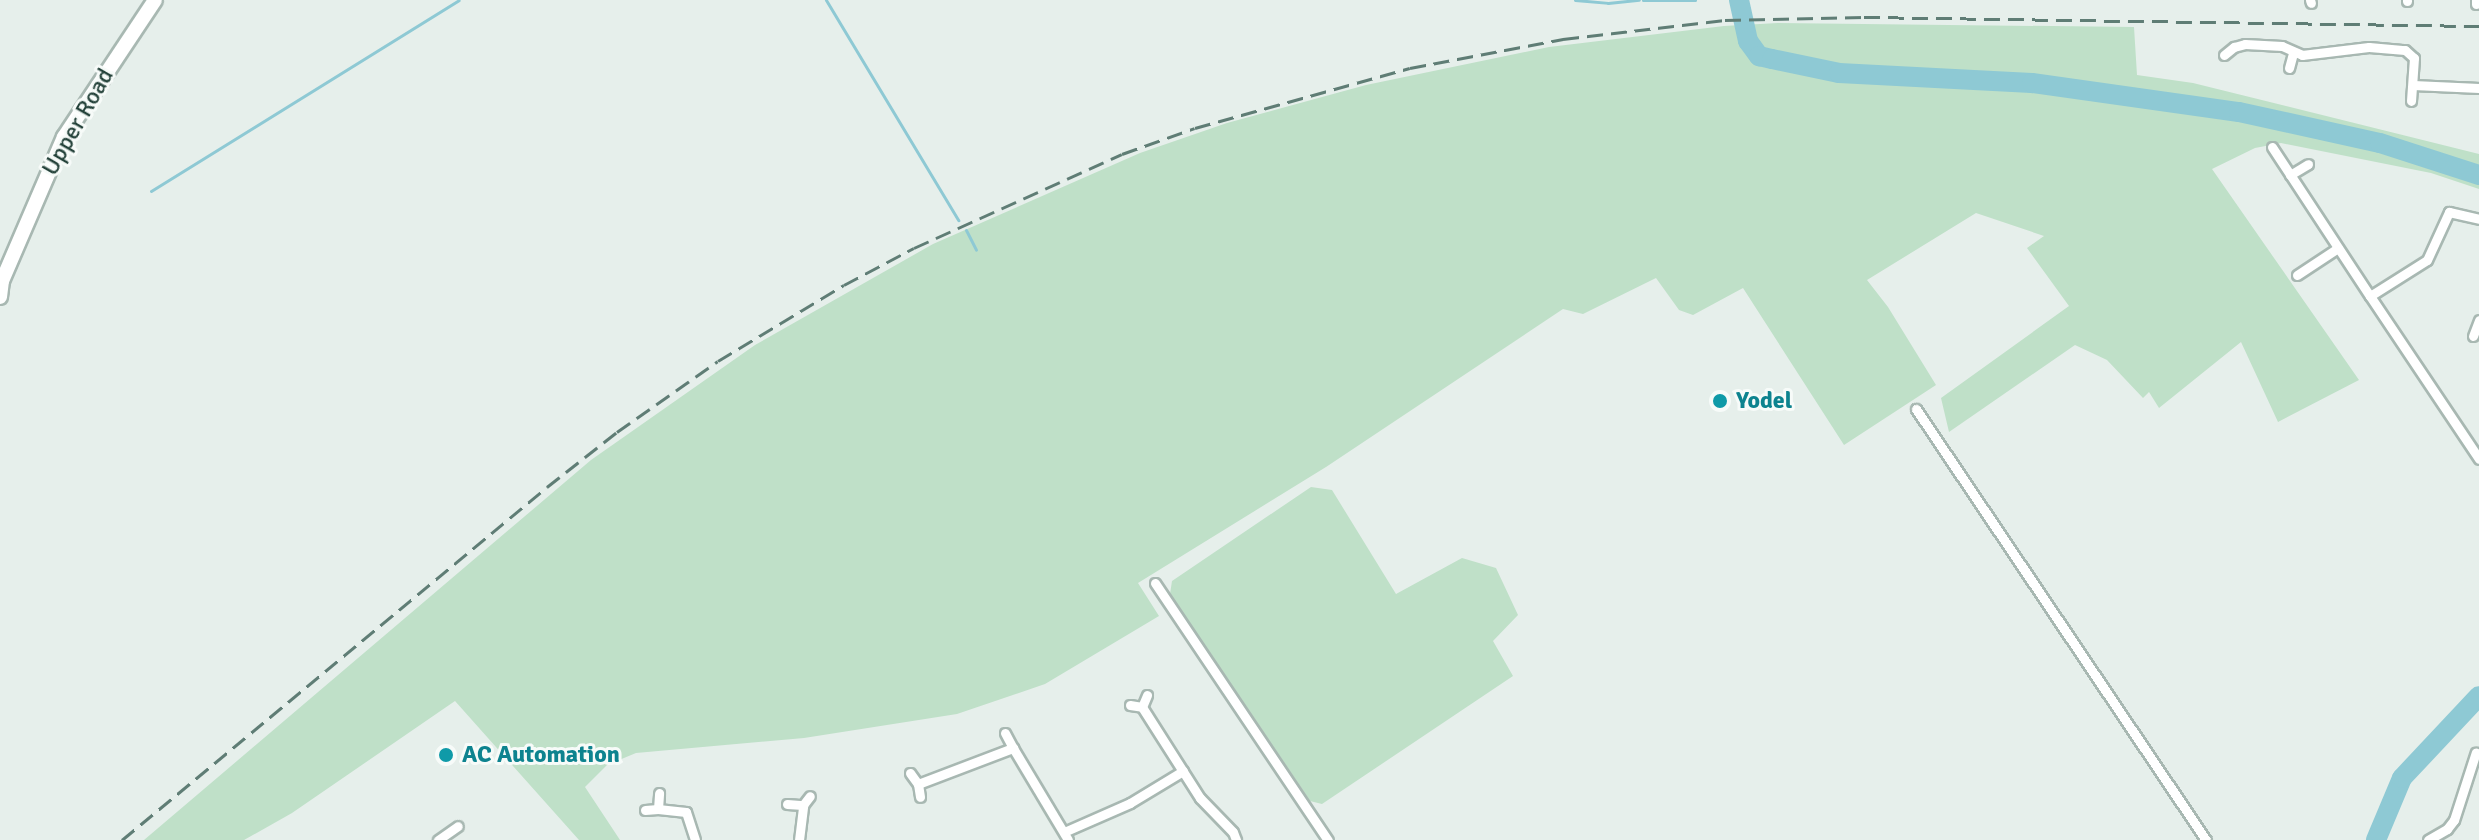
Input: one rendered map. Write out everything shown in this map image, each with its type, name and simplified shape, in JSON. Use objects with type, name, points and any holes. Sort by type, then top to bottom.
[{"type":"main road","name":"Upper Road","points":[[0,297],[2,281],[64,137],[155,0]]},
{"type":"street","points":[[2224,55],[2234,47],[2245,44],[2283,46],[2293,53],[2315,55],[2369,47],[2405,50],[2414,58],[2411,101]]},
{"type":"street","points":[[2289,68],[2293,53]]},
{"type":"street","points":[[2413,85],[2479,88]]},
{"type":"street","points":[[2272,147],[2479,459]]},
{"type":"street","points":[[2290,175],[2308,164]]},
{"type":"street","points":[[2370,296],[2427,260],[2449,212],[2479,219]]},
{"type":"street","points":[[2297,275],[2338,248]]},
{"type":"street","points":[[2473,336],[2479,320]]},
{"type":"street","points":[[1916,409],[2206,840]]},
{"type":"street","points":[[1155,583],[1328,840]]},
{"type":"street","points":[[1142,707],[1147,695]]},
{"type":"street","points":[[1130,705],[1142,707],[1200,798],[1231,830],[1236,840]]},
{"type":"street","points":[[1005,733],[1066,836],[1183,771]]},
{"type":"street","points":[[918,784],[1013,748]]},
{"type":"street","points":[[2428,840],[2447,829],[2454,820],[2476,752]]},
{"type":"street","points":[[910,773],[918,784],[920,797]]},
{"type":"street","points":[[658,809],[659,793]]},
{"type":"street","points":[[787,804],[806,801],[799,840]]},
{"type":"street","points":[[645,810],[686,812],[695,840]]},
{"type":"street","points":[[438,840],[458,826]]},
{"type":"green space","points":[[1778,23],[2134,27],[2137,75],[2193,83],[2479,154],[2479,189],[2431,173],[2281,143],[2255,148],[2212,169],[2359,380],[2278,422],[2241,342],[2159,408],[2149,392],[2143,398],[2107,360],[2075,345],[1949,432],[1941,398],[2069,306],[2027,248],[2044,236],[1976,213],[1867,280],[1888,307],[1936,385],[1844,445],[1743,288],[1693,315],[1679,310],[1656,278],[1583,314],[1563,309],[1326,467],[1138,583],[1159,616],[1045,684],[957,714],[804,738],[636,753],[607,765],[585,787],[620,840],[579,840],[455,701],[292,813],[244,840],[144,840],[591,460],[755,345],[933,244],[1140,153],[1227,123],[1366,85],[1549,47],[1724,26]]},
{"type":"green space","points":[[1311,487],[1332,490],[1396,594],[1462,558],[1496,568],[1518,615],[1493,641],[1513,676],[1322,804],[1310,801],[1170,594],[1172,581]]},
{"type":"waterway","points":[[151,191],[459,0]]},
{"type":"waterway","points":[[826,0],[958,220]]},
{"type":"waterway","points":[[1575,0],[1608,3],[1639,0]]},
{"type":"waterway","points":[[1643,0],[1695,0]]},
{"type":"waterway","points":[[1739,0],[1748,41],[1759,56],[1839,73],[2032,83],[2239,112],[2380,143],[2479,175]]},
{"type":"waterway","points":[[966,230],[976,250]]},
{"type":"waterway","points":[[2376,840],[2402,778],[2479,696]]},
{"type":"railway","points":[[122,840],[547,487],[617,432],[718,361],[844,285],[914,248],[1122,154],[1195,128],[1410,68],[1563,39],[1725,20],[1864,17],[2479,26]]},
{"type":"place","name":"Yodel","points":[[1720,401]]},
{"type":"place","name":"AC Automation","points":[[446,755]]}]
